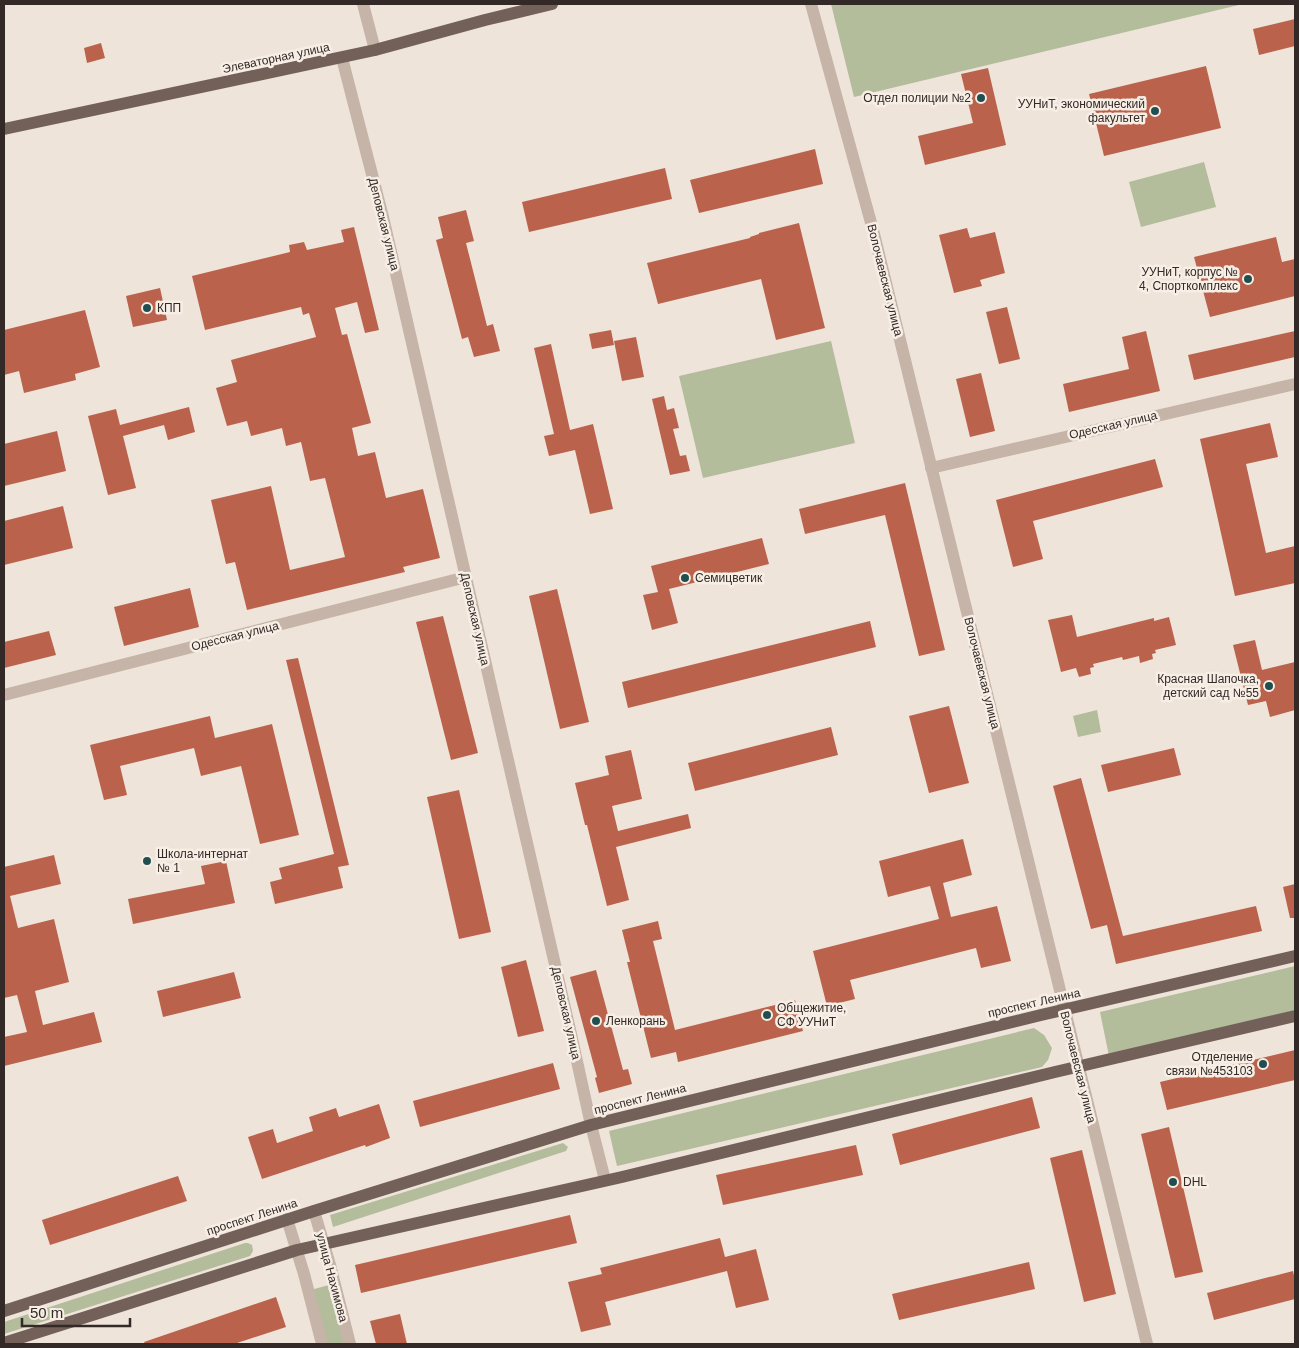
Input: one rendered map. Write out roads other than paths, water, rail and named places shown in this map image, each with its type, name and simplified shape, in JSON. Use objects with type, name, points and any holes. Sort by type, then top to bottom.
[{"type":"main road","name":"Элеваторная улица","points":[[4,129],[342,58],[552,4]]},
{"type":"main road","name":"проспект Ленина","points":[[4,1311],[287,1219],[591,1125],[1295,956]]},
{"type":"main road","points":[[4,1343],[324,1243],[604,1180],[1295,1016]]},
{"type":"street","points":[[363,4],[375,50]]},
{"type":"street","name":"Волочаевская улица","points":[[811,4],[873,230],[1147,1344]]},
{"type":"street","name":"Деповская улица","points":[[342,58],[383,217],[604,1180]]},
{"type":"street","name":"Одесская улица","points":[[931,468],[1295,384]]},
{"type":"street","name":"Одесская улица","points":[[4,695],[466,577]]},
{"type":"street","name":"улица Нахимова","points":[[314,1211],[350,1344]]},
{"type":"street","name":"улица Нахимова","points":[[287,1219],[322,1344]]},
{"type":"place","name":"Отдел полиции №2","points":[[981,98]]},
{"type":"place","name":"УУНиТ, экономический факультет","points":[[1155,111]]},
{"type":"place","name":"УУНиТ, корпус № 4, Спорткомплекс","points":[[1248,279]]},
{"type":"place","name":"КПП","points":[[147,308]]},
{"type":"place","name":"Семицветик","points":[[685,578]]},
{"type":"place","name":"Красная Шапочка, детский сад №55","points":[[1269,686]]},
{"type":"place","name":"Школа-интернат № 1","points":[[147,861]]},
{"type":"place","name":"Общежитие, СФ УУНиТ","points":[[767,1015]]},
{"type":"place","name":"Ленкорань","points":[[596,1021]]},
{"type":"place","name":"Отделение связи №453103","points":[[1263,1064]]},
{"type":"place","name":"DHL","points":[[1173,1182]]}]
